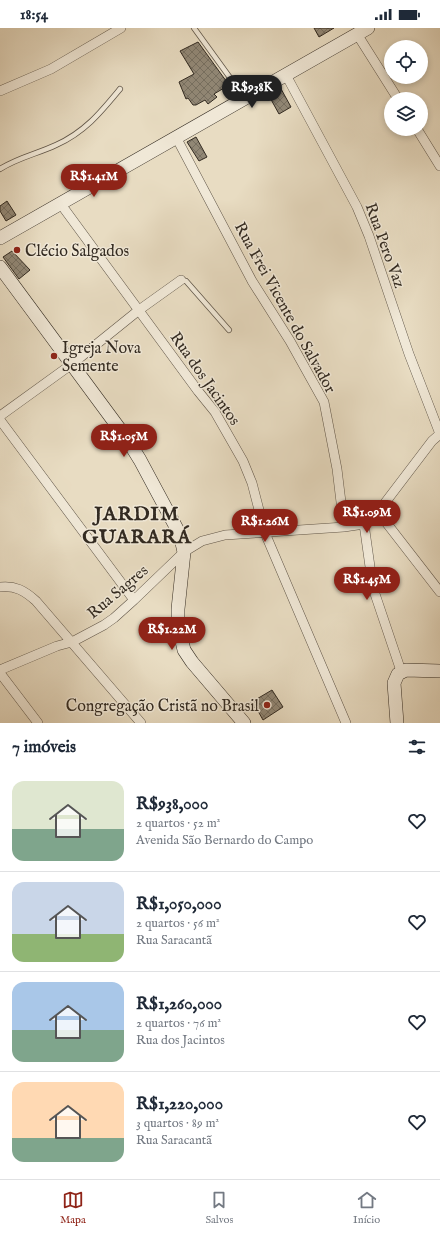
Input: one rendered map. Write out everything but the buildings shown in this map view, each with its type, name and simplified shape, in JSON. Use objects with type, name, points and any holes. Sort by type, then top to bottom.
[{"type":"street","points":[[0,90],[51,69],[121,28]]},
{"type":"street","points":[[0,238],[362,31],[394,92]]},
{"type":"street","name":"Rua Pero Vaz","points":[[286,75],[357,207],[369,236],[406,346],[440,434]]},
{"type":"street","points":[[421,136],[440,166]]},
{"type":"street","name":"Rua Frei Vicente do Salvador","points":[[176,137],[252,281],[290,341],[324,402],[337,469],[344,527]]},
{"type":"street","name":"Rua dos Jacintos","points":[[60,203],[215,412],[231,440],[252,483],[266,533],[346,723]]},
{"type":"street","points":[[0,267],[127,438],[177,529],[184,552],[178,609],[178,624],[184,650],[192,662],[244,723]]},
{"type":"street","points":[[0,416],[72,364],[139,310],[181,280]]},
{"type":"street","points":[[0,420],[134,600]]},
{"type":"street","points":[[401,671],[374,588],[364,524],[378,512],[432,441],[440,434]]},
{"type":"street","points":[[378,512],[440,592]]},
{"type":"street","name":"Rua Sagres","points":[[0,670],[57,646],[72,642],[104,625],[134,600],[184,552],[202,541],[225,535],[344,527],[364,524]]},
{"type":"street","points":[[0,587],[14,587],[29,595],[36,601],[141,723]]},
{"type":"street","points":[[397,723],[394,683],[395,678],[401,671],[406,670],[440,671]]},
{"type":"street","points":[[0,673],[38,723]]},
{"type":"lane","points":[[194,28],[245,98]]},
{"type":"lane","points":[[0,168],[18,158],[57,145],[85,127],[96,118],[120,89]]},
{"type":"lane","points":[[181,280],[186,281],[229,330]]},
{"type":"place","name":"Clécio Salgados","points":[[17,250]]},
{"type":"place","name":"Igreja Nova Semente","points":[[54,356]]},
{"type":"place","name":"Congregação Cristã no Brasil","points":[[267,705]]},
{"type":"district","name":"JARDIM GUARARÁ","points":[[137,524]]}]
